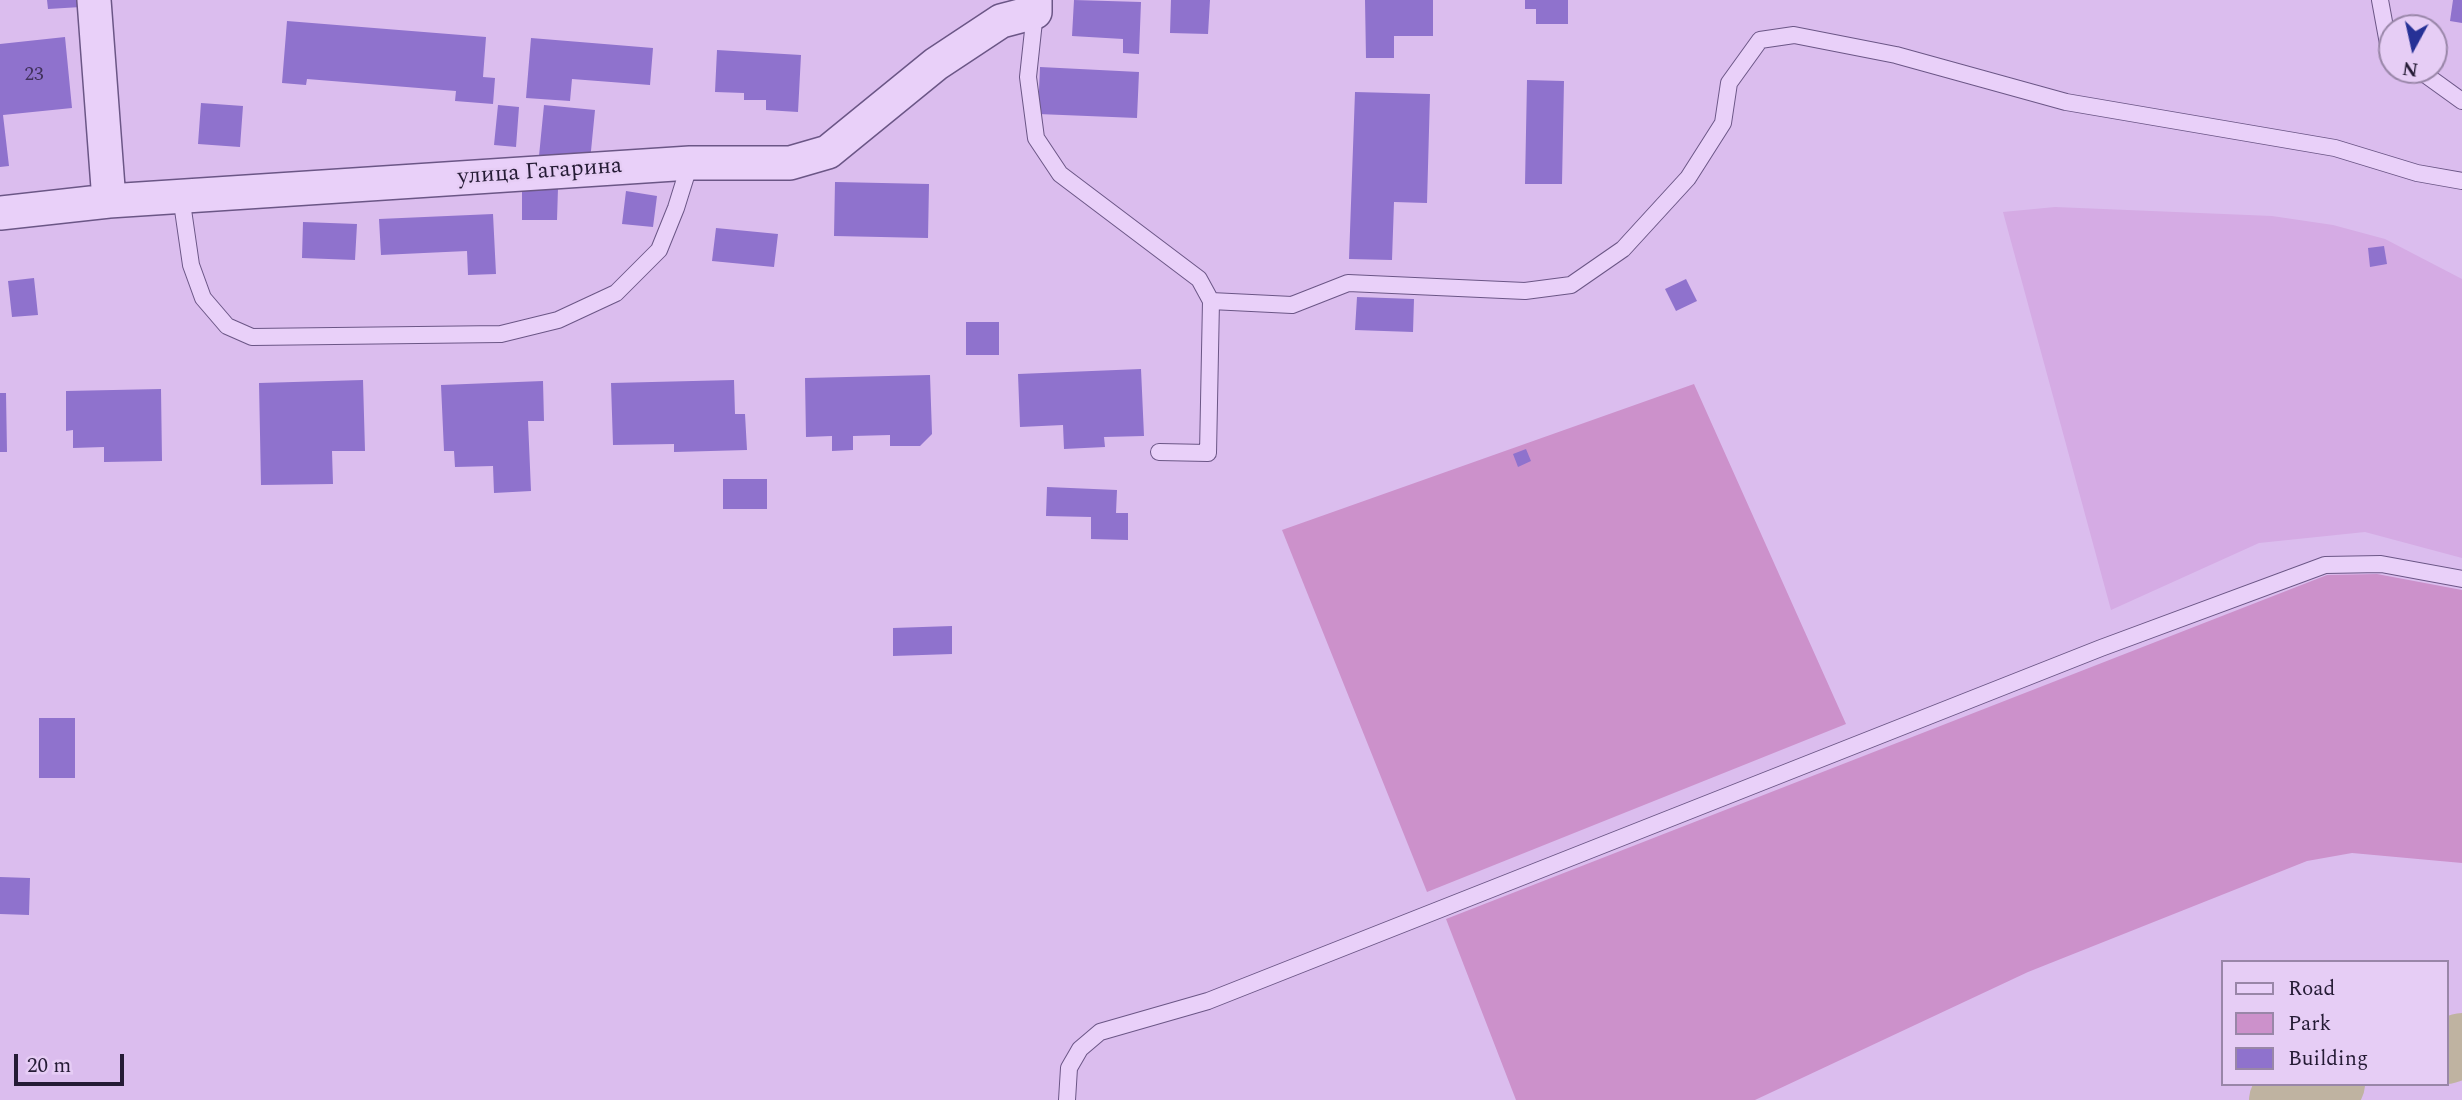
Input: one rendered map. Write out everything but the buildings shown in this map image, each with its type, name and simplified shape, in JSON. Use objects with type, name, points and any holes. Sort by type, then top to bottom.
[{"type":"street","points":[[94,0],[108,201]]},
{"type":"street","name":"улица Гагарина","points":[[0,213],[108,201],[690,163],[790,163],[828,152],[936,64],[1001,21],[1035,6]]},
{"type":"lane","points":[[1035,6],[1028,77],[1036,138],[1060,174],[1199,279],[1211,302],[1208,453],[1159,452]]},
{"type":"lane","points":[[1211,302],[1292,305],[1348,283],[1525,290],[1571,285],[1623,249],[1688,178],[1723,123],[1729,83],[1760,40],[1794,35],[1896,55],[2066,103],[2335,148],[2417,173],[2462,181]]},
{"type":"lane","points":[[2438,84],[2462,101]]},
{"type":"lane","points":[[181,196],[191,265],[203,298],[227,326],[252,337],[501,334],[558,320],[616,293],[659,250],[690,163]]},
{"type":"lane","points":[[1067,1100],[1069,1068],[1080,1049],[1100,1032],[1208,1001],[2101,648],[2325,565],[2381,564],[2462,579]]},
{"type":"shaded area","points":[[2055,207],[2272,216],[2333,225],[2385,239],[2462,279],[2462,558],[2365,532],[2259,543],[2111,610],[2003,212]]},
{"type":"green space","points":[[1694,384],[1846,724],[1427,892],[1282,530]]},
{"type":"green space","points":[[2377,574],[2462,590],[2462,863],[2352,853],[2307,861],[2028,972],[1755,1100],[1516,1100],[1446,919],[2327,575]]},
{"type":"waterway","points":[[2448,1050],[2462,1046]]},
{"type":"waterway","points":[[2282,1100],[2326,1086]]}]
